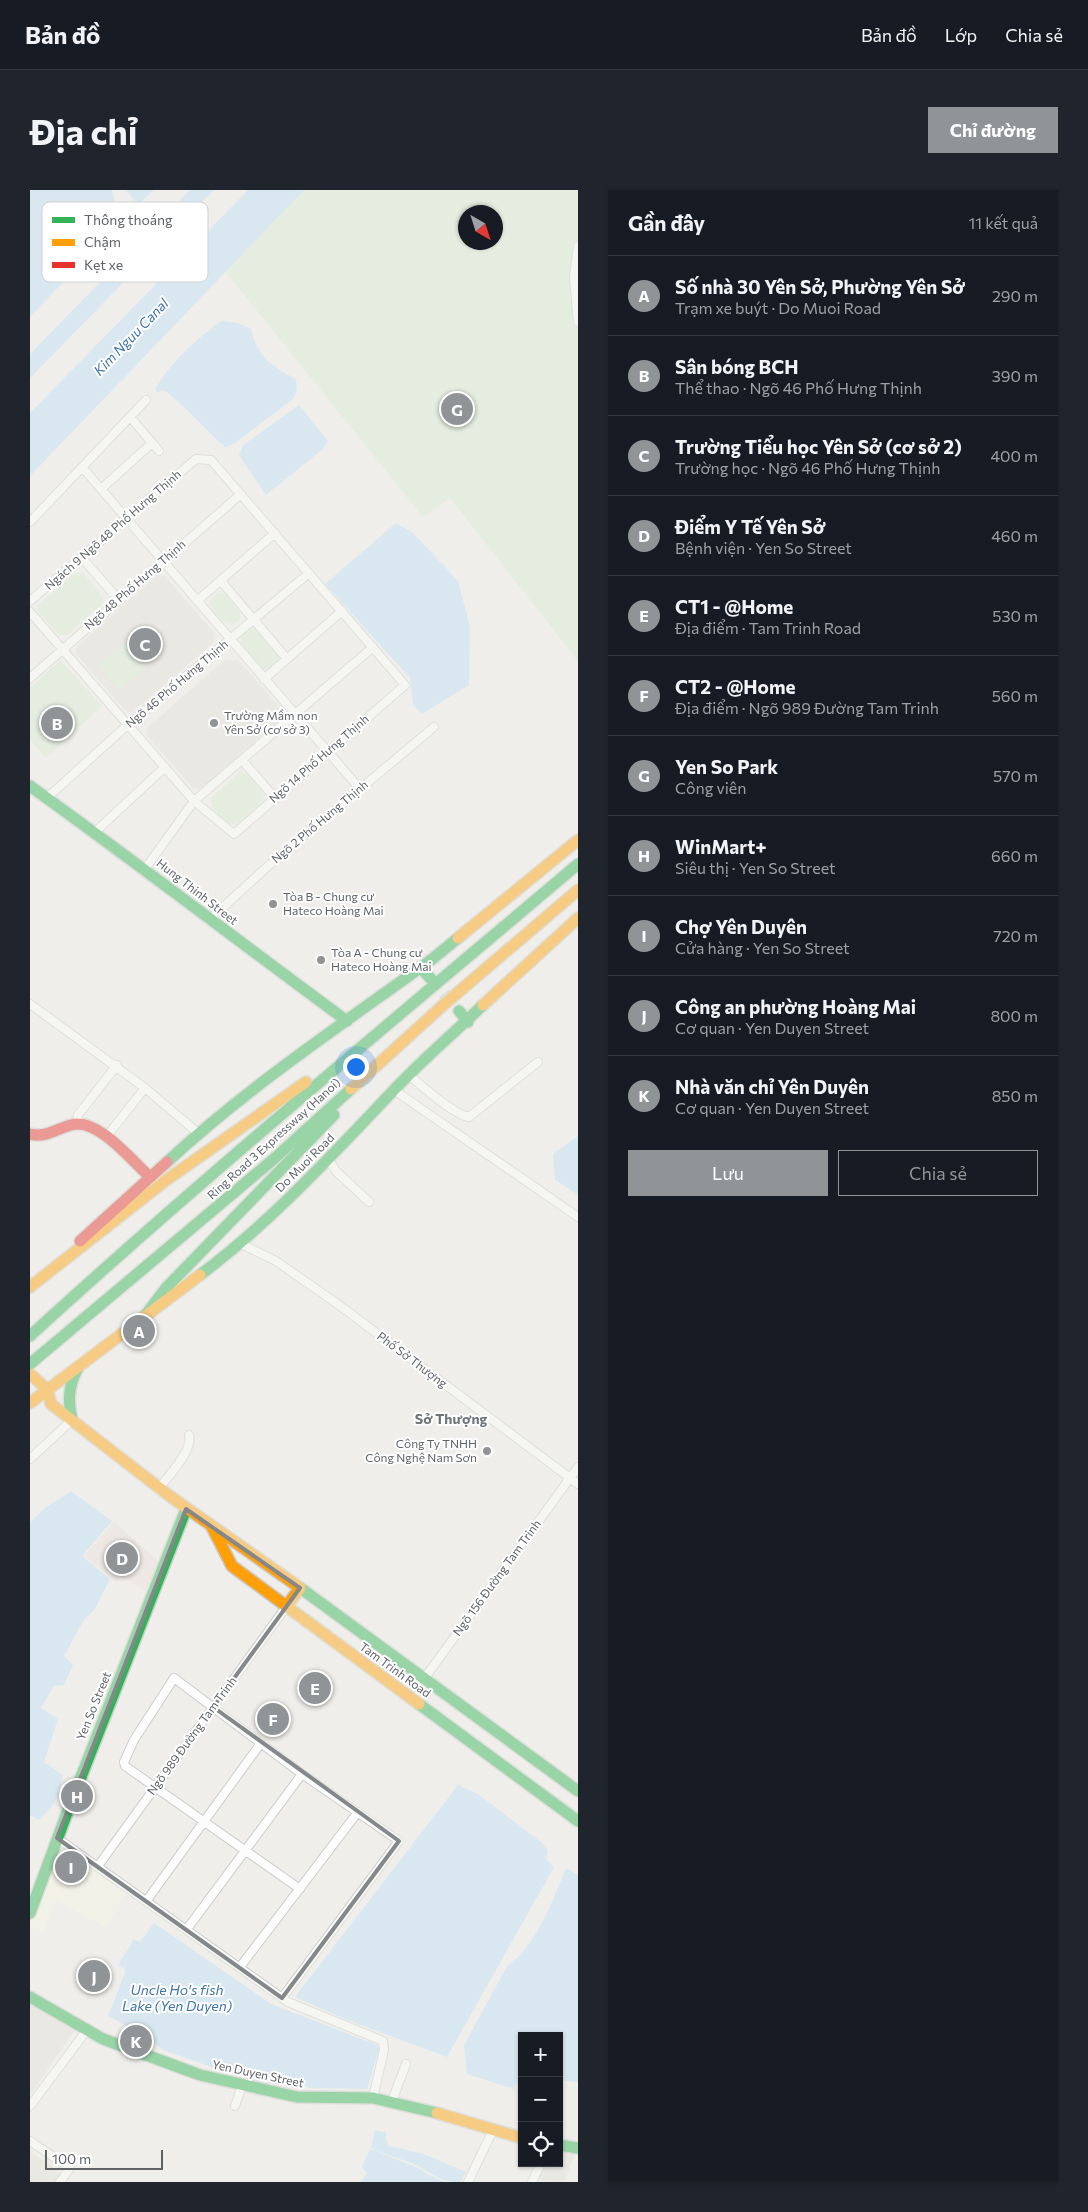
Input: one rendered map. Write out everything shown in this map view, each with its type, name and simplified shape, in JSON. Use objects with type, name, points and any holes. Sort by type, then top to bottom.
[{"type":"main road","name":"Hung Thinh Street","points":[[30,786],[145,869],[209,920],[347,1021]]},
{"type":"main road","points":[[30,1287],[149,1176],[253,1088],[421,968],[578,840]]},
{"type":"main road","name":"Ring Road 3 Expressway (Hanoi)","points":[[30,1336],[130,1244],[268,1124],[578,864]]},
{"type":"main road","name":"Ring Road 3 Expressway (Hanoi)","points":[[33,1362],[268,1164],[382,1060],[578,890]]},
{"type":"main road","name":"Do Muoi Road","points":[[30,1404],[47,1389],[78,1369],[241,1244],[329,1160],[394,1090],[578,918]]},
{"type":"main road","points":[[421,968],[432,980]]},
{"type":"main road","points":[[459,1011],[468,1022]]},
{"type":"main road","points":[[30,1287],[165,1181],[381,1031]]},
{"type":"main road","points":[[144,1317],[166,1288],[350,1099],[382,1060]]},
{"type":"main road","points":[[30,1134],[40,1136],[77,1123],[90,1127],[107,1136],[149,1176]]},
{"type":"main road","points":[[72,1420],[68,1405],[70,1381],[78,1369]]},
{"type":"main road","points":[[30,1374],[47,1389],[51,1404],[30,1404]]},
{"type":"main road","name":"Tam Trinh Road","points":[[51,1404],[132,1469],[186,1509],[212,1528],[246,1548],[578,1791]]},
{"type":"main road","name":"Yen So Street","points":[[30,1913],[186,1509]]},
{"type":"main road","name":"Tam Trinh Road","points":[[212,1528],[232,1566],[578,1821]]},
{"type":"main road","points":[[286,1607],[300,1588]]},
{"type":"main road","name":"Yen Duyen Street","points":[[30,1997],[103,2039],[200,2075],[242,2086],[306,2098],[373,2098],[392,2101],[518,2137]]},
{"type":"main road","points":[[563,2145],[578,2148]]},
{"type":"street","points":[[578,246],[576,277],[578,322]]},
{"type":"street","points":[[30,522],[131,418],[146,400]]},
{"type":"street","points":[[131,418],[159,451]]},
{"type":"street","points":[[101,490],[152,443]]},
{"type":"street","name":"Ngách 9 Ngõ 48 Phố Hưng Thịnh","points":[[30,601],[196,459],[211,460],[242,494]]},
{"type":"street","points":[[82,467],[360,789]]},
{"type":"street","points":[[145,869],[194,801],[373,647],[242,494]]},
{"type":"street","name":"Ngõ 48 Phố Hưng Thịnh","points":[[30,678],[242,494]]},
{"type":"street","points":[[197,601],[275,533]]},
{"type":"street","points":[[82,558],[119,600]]},
{"type":"street","name":"Ngõ 46 Phố Hưng Thịnh","points":[[47,798],[128,725],[309,573]]},
{"type":"street","points":[[221,581],[287,659]]},
{"type":"street","points":[[264,679],[342,611]]},
{"type":"street","points":[[30,612],[194,801]]},
{"type":"street","name":"Ngõ 14 Phố Hưng Thịnh","points":[[194,801],[234,834],[404,685],[373,647]]},
{"type":"street","name":"Ngõ 2 Phố Hưng Thịnh","points":[[209,920],[267,867],[434,727]]},
{"type":"street","points":[[242,760],[275,798]]},
{"type":"street","points":[[94,833],[165,767]]},
{"type":"street","points":[[30,1004],[117,1065],[198,1133]]},
{"type":"street","points":[[410,1076],[462,1115],[469,1117],[538,1062]]},
{"type":"street","points":[[77,1123],[78,1115],[117,1065]]},
{"type":"street","points":[[107,1136],[145,1088]]},
{"type":"street","points":[[394,1090],[578,1217]]},
{"type":"street","points":[[329,1160],[336,1171],[369,1202]]},
{"type":"street","name":"Phố Sở Thượng","points":[[241,1244],[276,1261],[345,1310],[578,1484]]},
{"type":"street","points":[[30,1459],[72,1420]]},
{"type":"street","points":[[159,1488],[190,1445],[189,1435]]},
{"type":"street","name":"Ngõ 156 Đường Tam Trinh","points":[[424,1679],[578,1467]]},
{"type":"street","name":"Ngõ 989 Đường Tam Trinh","points":[[98,1866],[286,1607]]},
{"type":"street","points":[[282,1998],[398,1845],[398,1839],[302,1774],[174,1678],[134,1740],[124,1762],[125,1766],[300,1889]]},
{"type":"street","points":[[147,1900],[261,1743]]},
{"type":"street","points":[[187,1929],[302,1774]]},
{"type":"street","points":[[240,1967],[358,1812]]},
{"type":"street","points":[[58,1838],[288,2002],[383,2041],[384,2050],[373,2098]]},
{"type":"street","points":[[30,2106],[87,2030]]},
{"type":"street","points":[[392,2101],[406,2064]]},
{"type":"street","points":[[235,2106],[242,2086]]},
{"type":"street","points":[[468,2182],[493,2130]]},
{"type":"street","points":[[30,2141],[70,2168],[60,2182]]},
{"type":"street","points":[[532,2182],[539,2167]]},
{"type":"highlighted area","points":[[186,1509],[300,1588],[213,1707],[399,1841],[282,1998],[57,1838]]},
{"type":"shaded area","points":[[158,575],[165,576],[214,633],[213,643],[133,712],[127,712],[76,654],[77,646]]},
{"type":"shaded area","name":"Trường Mầm non Yên Sở (cơ sở 3)","points":[[226,659],[240,662],[282,710],[281,718],[201,789],[193,788],[146,734],[147,728]]},
{"type":"shaded area","points":[[114,1522],[159,1561],[146,1591],[121,1576],[116,1582],[84,1556]]},
{"type":"shaded area","points":[[59,1844],[126,1890],[107,1928],[56,1900],[43,1934],[30,1929],[30,1920]]},
{"type":"shaded area","points":[[30,2003],[74,2031],[30,2095]]},
{"type":"shaded area","points":[[563,2149],[576,2151],[564,2182],[547,2182],[538,2178],[543,2167],[563,2167]]},
{"type":"shaded area","points":[[30,2152],[58,2170],[59,2179],[57,2182],[30,2182]]},
{"type":"green space","points":[[303,190],[578,190],[578,661],[450,498],[423,517],[225,271]]},
{"type":"green space","points":[[83,573],[103,597],[102,604],[67,635],[60,635],[37,611],[38,605],[74,574]]},
{"type":"green space","points":[[218,593],[225,594],[240,613],[240,619],[232,625],[221,619],[212,608],[210,600]]},
{"type":"green space","points":[[251,628],[257,629],[279,654],[279,662],[270,670],[263,669],[241,643],[241,636]]},
{"type":"green space","points":[[126,642],[147,666],[120,690],[99,665]]},
{"type":"green space","points":[[60,660],[102,706],[46,758],[30,740],[30,688]]},
{"type":"green space","points":[[240,772],[249,775],[264,796],[250,815],[240,822],[229,825],[212,807],[211,798]]},
{"type":"water","points":[[30,190],[112,190],[115,202],[42,202],[42,282],[63,282],[30,317]]},
{"type":"water","points":[[126,190],[154,190],[141,202],[135,201]]},
{"type":"water","points":[[190,190],[214,190],[202,202],[178,202]]},
{"type":"water","name":"Kim Nguu Canal","points":[[248,190],[304,190],[30,476],[30,413],[158,282],[208,282],[208,231]]},
{"type":"water","points":[[100,282],[124,282],[30,378],[30,354]]},
{"type":"water","points":[[221,321],[238,323],[251,329],[257,347],[262,354],[273,365],[296,379],[297,390],[293,399],[235,443],[226,447],[180,403],[164,390],[157,393],[156,388],[168,370],[185,352]]},
{"type":"water","points":[[299,405],[328,441],[323,449],[266,495],[239,455],[243,445]]},
{"type":"water","points":[[396,523],[413,533],[458,581],[470,626],[469,685],[422,714],[413,704],[410,678],[325,584]]},
{"type":"water","points":[[578,1136],[578,1195],[555,1180],[553,1154]]},
{"type":"water","points":[[71,1491],[112,1521],[82,1556],[110,1579],[95,1609],[84,1620],[64,1656],[73,1665],[64,1685],[54,1686],[41,1708],[58,1719],[44,1762],[63,1775],[56,1800],[38,1820],[30,1815],[30,1522],[45,1508]]},
{"type":"water","points":[[458,1785],[478,1794],[541,1842],[548,1850],[546,1859],[554,1867],[447,2057],[347,2020],[295,1997]]},
{"type":"water","points":[[566,1868],[578,1875],[578,2082],[563,2080],[563,2032],[518,2032],[518,2080],[514,2089],[467,2074],[464,2045],[507,1966],[517,1958],[535,1935]]},
{"type":"water","name":"Uncle Ho's fish Lake (Yen Duyen)","points":[[154,1923],[271,2004],[380,2046],[367,2089],[315,2088],[269,2083],[215,2068],[165,2051],[141,2033],[108,2016],[126,1970],[118,1965],[134,1939],[140,1942]]},
{"type":"water","points":[[375,2130],[386,2133],[386,2140],[389,2146],[424,2154],[466,2172],[461,2182],[443,2179],[412,2163],[371,2148]]},
{"type":"water","points":[[370,2149],[419,2168],[444,2182],[361,2182],[367,2173],[362,2167]]},
{"type":"tunnel","points":[[432,980],[459,1011]]},
{"type":"traffic: fast","points":[[30,786],[347,1021]]},
{"type":"traffic: fast","points":[[30,1336],[233,1156],[578,864]]},
{"type":"traffic: fast","points":[[167,1162],[262,1082],[431,960],[458,938]]},
{"type":"traffic: fast","points":[[421,968],[432,980]]},
{"type":"traffic: fast","points":[[200,1275],[252,1233],[323,1164],[426,1058],[483,1005]]},
{"type":"traffic: fast","points":[[459,1011],[468,1022]]},
{"type":"traffic: fast","points":[[30,1364],[275,1158],[351,1089]]},
{"type":"traffic: fast","points":[[144,1317],[166,1288],[334,1115]]},
{"type":"traffic: fast","points":[[72,1420],[70,1395],[72,1382],[77,1370]]},
{"type":"traffic: fast","points":[[30,1913],[68,1810],[186,1509]]},
{"type":"traffic: fast","points":[[299,1587],[578,1791]]},
{"type":"traffic: fast","points":[[419,1704],[578,1821]]},
{"type":"traffic: fast","points":[[30,1997],[103,2039],[200,2075],[297,2097],[373,2098],[437,2113]]},
{"type":"traffic: fast","points":[[563,2146],[578,2148]]},
{"type":"traffic: slow","points":[[458,938],[578,840]]},
{"type":"traffic: slow","points":[[351,1089],[441,1007],[578,890]]},
{"type":"traffic: slow","points":[[483,1005],[578,918]]},
{"type":"traffic: slow","points":[[30,1287],[165,1181],[306,1082]]},
{"type":"traffic: slow","points":[[30,1403],[200,1275]]},
{"type":"traffic: slow","points":[[30,1374],[47,1389],[51,1404],[171,1497],[299,1587]]},
{"type":"traffic: slow","points":[[212,1527],[232,1566],[419,1704]]},
{"type":"traffic: slow","points":[[286,1607],[300,1588]]},
{"type":"traffic: slow","points":[[437,2113],[518,2137]]},
{"type":"traffic: jam","points":[[30,1134],[46,1134],[71,1125],[81,1124],[92,1127],[113,1142],[149,1176]]},
{"type":"traffic: jam","points":[[80,1241],[167,1162]]},
{"type":"place","name":"Yen So Park","points":[[457,409]]},
{"type":"place","name":"Trường Tiểu học Yên Sở (cơ sở 2)","points":[[145,644]]},
{"type":"place","name":"Sân bóng BCH","points":[[57,723]]},
{"type":"place","name":"Trường Mầm non Yên Sở (cơ sở 3)","points":[[214,723]]},
{"type":"place","name":"Tòa B - Chung cư Hateco Hoàng Mai","points":[[273,904]]},
{"type":"place","name":"Tòa A - Chung cư Hateco Hoàng Mai","points":[[321,960]]},
{"type":"place","name":"Số nhà 30 Yên Sở, Phường Yên Sở","points":[[139,1331]]},
{"type":"place","name":"Công Ty TNHH Công Nghệ Nam Sơn","points":[[487,1451]]},
{"type":"place","name":"Điểm Y Tế Yên Sở","points":[[122,1558]]},
{"type":"place","name":"CT1 - @Home","points":[[315,1688]]},
{"type":"place","name":"CT2 - @Home","points":[[273,1719]]},
{"type":"place","name":"WinMart+","points":[[77,1796]]},
{"type":"place","name":"Chợ Yên Duyên","points":[[71,1867]]},
{"type":"place","name":"Công an phường Hoàng Mai","points":[[94,1976]]},
{"type":"place","name":"Nhà văn chỉ Yên Duyên","points":[[136,2041]]},
{"type":"district","name":"Sở Thượng","points":[[451,1419]]}]
